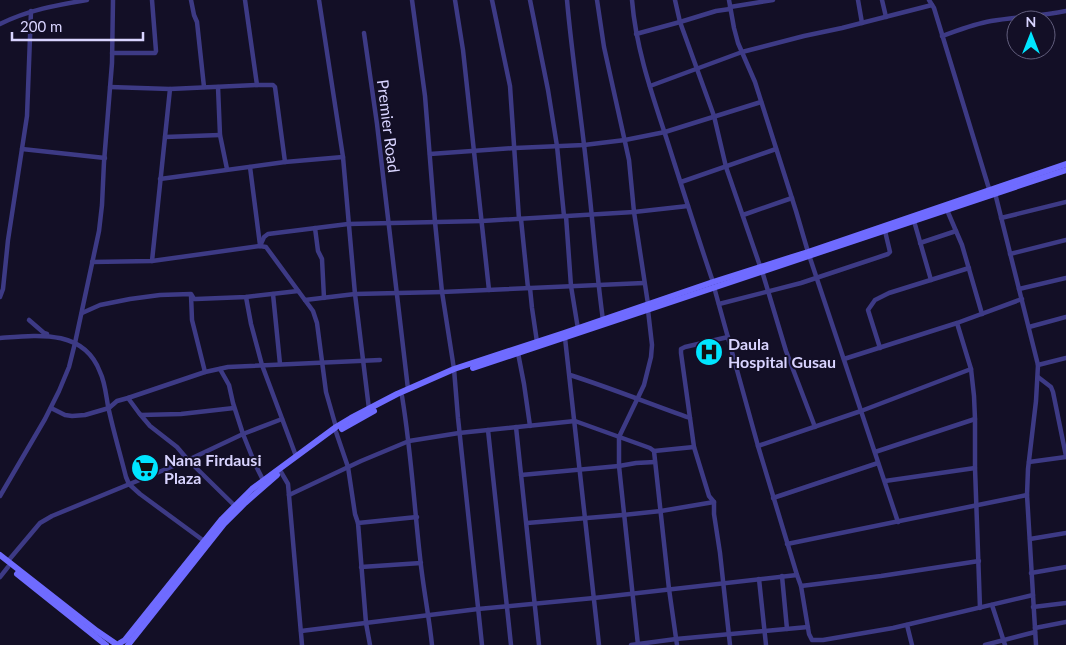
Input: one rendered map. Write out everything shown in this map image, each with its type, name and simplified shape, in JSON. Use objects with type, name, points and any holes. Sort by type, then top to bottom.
[{"type":"street","points":[[0,24],[12,18],[48,7],[87,0]]},
{"type":"street","points":[[0,496],[51,408],[69,367],[82,313],[99,231],[102,205],[112,53],[113,0]]},
{"type":"street","points":[[112,53],[155,53],[152,0]]},
{"type":"street","points":[[191,0],[197,22],[204,87]]},
{"type":"street","points":[[244,0],[257,85]]},
{"type":"street","points":[[319,0],[343,157],[348,224],[368,409]]},
{"type":"street","points":[[412,0],[426,96],[442,292],[454,372],[482,645]]},
{"type":"street","points":[[455,0],[463,50],[489,290]]},
{"type":"street","points":[[492,0],[510,86],[520,219],[537,342]]},
{"type":"street","points":[[530,0],[557,146],[571,286],[578,328]]},
{"type":"street","points":[[567,0],[603,320]]},
{"type":"street","points":[[597,0],[604,47],[629,160],[652,345],[644,385],[618,436],[618,466],[638,644]]},
{"type":"street","points":[[632,0],[636,34],[643,65],[719,304],[773,498],[801,586],[809,634],[812,640],[823,640],[907,625],[1032,595]]},
{"type":"street","points":[[675,0],[680,22],[714,116],[726,166],[761,269],[786,351],[815,427]]},
{"type":"street","points":[[729,0],[734,28],[755,82],[809,254],[898,522]]},
{"type":"street","points":[[636,34],[716,11],[773,0]]},
{"type":"street","points":[[858,0],[862,23]]},
{"type":"street","points":[[882,0],[886,17]]},
{"type":"street","points":[[650,86],[742,52],[886,17],[930,2],[1001,218],[1038,365],[1027,495],[1036,645]]},
{"type":"street","points":[[942,36],[963,28],[993,21],[1041,16],[1066,11]]},
{"type":"street","points":[[0,297],[3,289],[8,240],[27,116],[31,12]]},
{"type":"street","name":"Premier Road","points":[[364,33],[377,124],[408,389]]},
{"type":"street","points":[[110,87],[170,89],[271,85],[275,87],[285,162]]},
{"type":"street","points":[[218,87],[220,135],[226,169]]},
{"type":"street","points":[[152,261],[170,89]]},
{"type":"street","points":[[430,154],[584,145],[625,140],[665,132],[760,102]]},
{"type":"street","points":[[165,137],[220,135]]},
{"type":"street","points":[[22,149],[105,158]]},
{"type":"street","points":[[681,182],[776,149]]},
{"type":"street","points":[[160,179],[226,169],[343,157]]},
{"type":"street","points":[[128,645],[224,524],[239,508],[266,484],[336,430],[402,396],[454,372],[565,338],[713,284],[947,210],[1066,164]]},
{"type":"street","points":[[250,167],[260,246]]},
{"type":"street","points":[[809,254],[992,192],[1066,170]]},
{"type":"street","points":[[743,215],[792,198]]},
{"type":"street","points":[[1001,218],[1066,202]]},
{"type":"street","points":[[260,246],[264,237],[268,234],[348,224],[520,219],[634,212],[688,206]]},
{"type":"street","points":[[947,210],[962,245],[982,314]]},
{"type":"street","points":[[914,221],[931,280]]},
{"type":"street","points":[[315,228],[318,251],[322,259],[324,298]]},
{"type":"street","points":[[719,304],[817,278],[888,254],[890,252],[885,231]]},
{"type":"street","points":[[920,243],[956,231]]},
{"type":"street","points":[[1010,254],[1066,240]]},
{"type":"street","points":[[92,262],[152,261],[260,246],[266,247],[313,311],[317,323],[326,392],[348,467],[354,514],[358,523],[366,623],[370,645]]},
{"type":"street","points":[[880,348],[868,310],[875,300],[889,293],[969,268]]},
{"type":"street","points":[[1019,290],[1066,278]]},
{"type":"street","points":[[305,300],[355,294],[442,292],[644,282]]},
{"type":"street","points":[[191,294],[196,300],[298,291]]},
{"type":"street","points":[[82,313],[100,305],[130,299],[160,295],[191,294]]},
{"type":"street","points":[[191,294],[192,320],[205,372]]},
{"type":"street","points":[[273,294],[280,364]]},
{"type":"street","points":[[246,297],[262,365],[296,456]]},
{"type":"street","points":[[844,359],[1022,300]]},
{"type":"street","points":[[0,560],[97,631],[119,644],[235,506],[263,480],[368,409],[408,389],[454,372],[578,328],[648,307]]},
{"type":"street","points":[[1029,327],[1066,317]]},
{"type":"street","points":[[29,320],[44,333],[75,342],[92,355],[101,374],[129,484],[204,541]]},
{"type":"street","points":[[957,323],[971,370],[976,419],[974,468],[980,608]]},
{"type":"street","points":[[0,338],[54,336]]},
{"type":"street","points":[[728,337],[681,349],[694,447],[709,496],[714,502],[730,645]]},
{"type":"street","points":[[565,338],[599,645]]},
{"type":"street","points":[[518,353],[530,426]]},
{"type":"street","points":[[1038,365],[1066,358]]},
{"type":"street","points":[[51,408],[72,416],[85,415],[109,408],[117,401],[205,372],[232,366],[380,360]]},
{"type":"street","points":[[220,369],[229,385],[234,408],[243,434],[263,480]]},
{"type":"street","points":[[758,446],[861,412],[971,370]]},
{"type":"street","points":[[570,375],[603,385],[690,418]]},
{"type":"street","points":[[1029,462],[1066,456],[1053,392],[1050,386],[1038,377]]},
{"type":"street","points":[[402,396],[409,440],[421,563],[432,645]]},
{"type":"street","points":[[128,398],[150,426],[177,447],[235,506]]},
{"type":"street","points":[[141,415],[181,414],[234,408]]},
{"type":"street","points":[[0,577],[40,523],[52,516],[282,419]]},
{"type":"street","points":[[875,452],[976,419]]},
{"type":"street","points":[[289,496],[409,440],[459,433],[574,421],[654,451],[694,447]]},
{"type":"street","points":[[516,427],[539,645]]},
{"type":"street","points":[[488,430],[511,645]]},
{"type":"street","points":[[654,451],[677,645]]},
{"type":"street","points":[[521,475],[655,462]]},
{"type":"street","points":[[773,498],[878,463]]},
{"type":"street","points":[[885,481],[974,468]]},
{"type":"street","points":[[281,472],[288,484],[302,645]]},
{"type":"street","points":[[787,544],[1027,495]]},
{"type":"street","points":[[526,523],[661,511],[714,502]]},
{"type":"street","points":[[358,523],[416,516]]},
{"type":"street","points":[[1030,539],[1066,533]]},
{"type":"street","points":[[0,555],[8,564],[106,645]]},
{"type":"street","points":[[801,586],[979,561]]},
{"type":"street","points":[[362,567],[421,563]]},
{"type":"street","points":[[1031,573],[1066,567]]},
{"type":"street","points":[[301,631],[478,609],[633,594],[796,574]]},
{"type":"street","points":[[782,576],[787,629]]},
{"type":"street","points":[[758,578],[766,645]]},
{"type":"street","points":[[1033,607],[1066,604]]},
{"type":"street","points":[[992,605],[1005,643]]},
{"type":"street","points":[[985,645],[1005,643],[1035,630],[1065,624]]},
{"type":"street","points":[[907,625],[912,645]]},
{"type":"street","points":[[631,645],[808,627]]},
{"type":"place","name":"Daula Hospital Gusau","points":[[709,352]]},
{"type":"place","name":"Nana Firdausi Plaza","points":[[145,468]]}]
